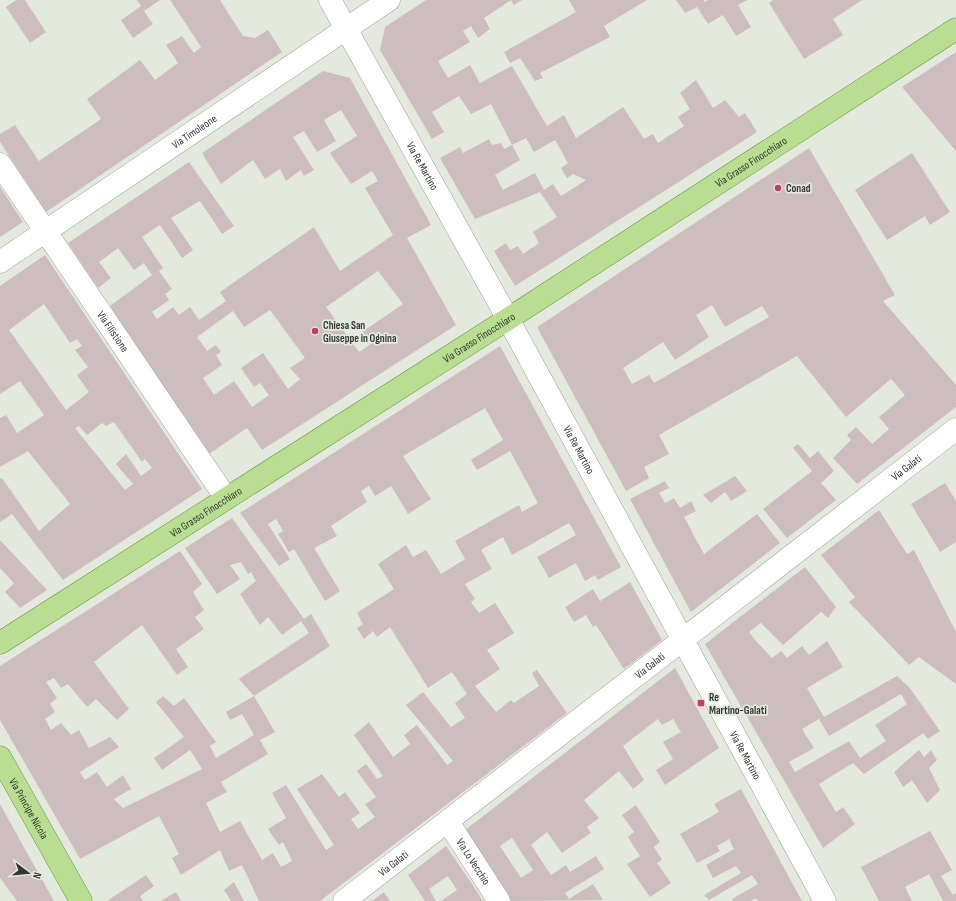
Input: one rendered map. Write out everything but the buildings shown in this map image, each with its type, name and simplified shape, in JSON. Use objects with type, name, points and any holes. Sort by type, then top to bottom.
[{"type":"main road","name":"Via Grasso Finocchiaro","points":[[0,643],[508,319],[956,29]]},
{"type":"main road","name":"Via Principe Nicola","points":[[0,757],[81,901]]},
{"type":"street","name":"Via Re Martino","points":[[330,0],[508,319],[826,901]]},
{"type":"street","name":"Via Timoleone","points":[[0,262],[389,0]]},
{"type":"street","name":"Via Filistione","points":[[0,164],[226,498]]},
{"type":"street","name":"Via Galati","points":[[344,901],[956,429]]},
{"type":"street","name":"Via Lo Vecchio","points":[[448,822],[499,901]]},
{"type":"place","name":"Conad","points":[[778,188]]},
{"type":"place","name":"Chiesa San Giuseppe in Ognina","points":[[315,331]]},
{"type":"place","name":"Re Martino-Galati","points":[[701,703]]}]
